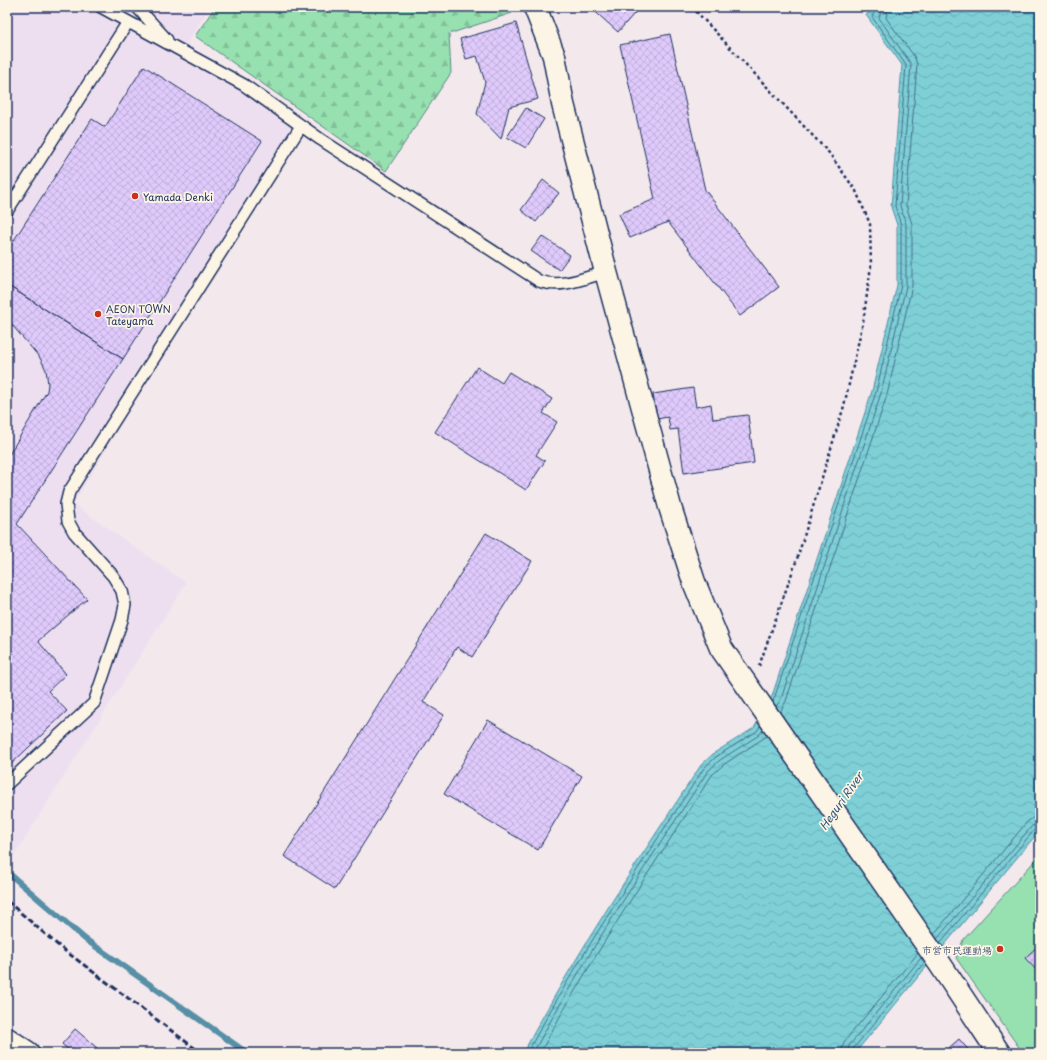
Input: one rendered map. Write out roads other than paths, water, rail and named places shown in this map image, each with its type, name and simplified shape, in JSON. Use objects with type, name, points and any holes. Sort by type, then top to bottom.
[{"type":"street","points":[[535,7],[554,56],[563,104],[606,272],[670,507],[694,582],[721,648],[756,701],[940,964],[1000,1053]]},
{"type":"street","points":[[7,1039],[28,1053]]},
{"type":"lane","points":[[101,7],[244,86],[301,126],[539,281],[548,284],[564,284],[606,272]]},
{"type":"lane","points":[[137,7],[173,46]]},
{"type":"lane","points":[[7,211],[128,22]]},
{"type":"lane","points":[[7,784],[94,703],[122,620],[125,605],[122,591],[113,576],[74,532],[68,521],[66,504],[69,492],[301,126]]},
{"type":"water","name":"Heguri River","points":[[875,7],[1040,7],[1040,830],[855,1053],[523,1053],[586,943],[631,871],[701,765],[714,753],[754,728],[772,696],[872,391],[897,285],[897,225],[891,207],[902,65],[866,15]]},
{"type":"waterway","points":[[12,876],[85,939],[247,1053]]},
{"type":"railway","points":[[7,901],[60,947],[201,1053]]},
{"type":"place","name":"Yamada Denki","points":[[135,196]]},
{"type":"place","name":"AEON TOWN Tateyama","points":[[98,314]]},
{"type":"place","name":"市営市民運動場","points":[[1000,949]]}]
